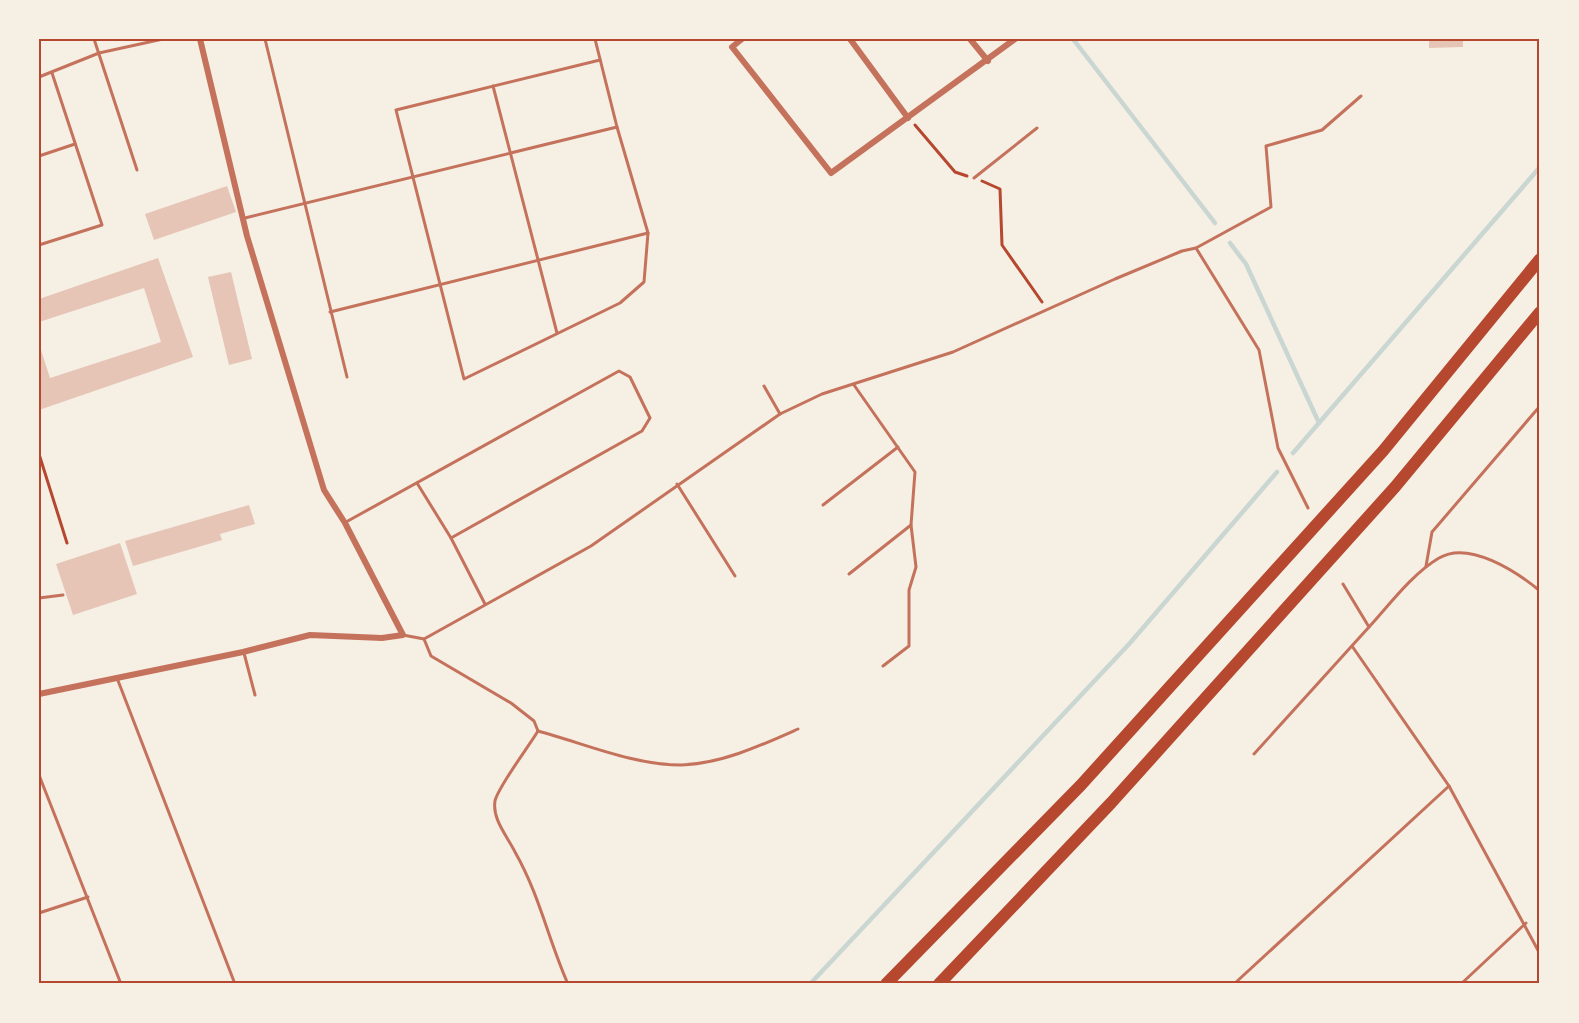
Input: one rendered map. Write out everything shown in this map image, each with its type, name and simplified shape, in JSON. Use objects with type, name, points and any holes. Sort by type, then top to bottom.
[{"type":"highway","points":[[886,984],[1081,785],[1383,451],[1540,259]]},
{"type":"highway","points":[[939,984],[1111,803],[1387,496],[1540,312]]},
{"type":"street","points":[[39,694],[243,652],[310,635],[382,638],[403,636],[345,523],[324,490],[243,219],[200,39]]},
{"type":"street","points":[[742,39],[732,47],[831,173],[1015,39]]},
{"type":"street","points":[[850,39],[908,118]]},
{"type":"street","points":[[970,39],[988,60]]},
{"type":"lane","points":[[94,39],[137,170]]},
{"type":"lane","points":[[39,77],[99,53],[163,39]]},
{"type":"lane","points":[[265,39],[347,377]]},
{"type":"lane","points":[[595,39],[617,127],[648,233],[644,282],[620,303],[464,379],[396,110],[600,60]]},
{"type":"lane","points":[[39,245],[102,225],[51,73]]},
{"type":"lane","points":[[493,86],[557,333]]},
{"type":"lane","points":[[403,636],[424,639],[591,546],[780,414],[822,394],[953,352],[1182,250],[1196,248],[1271,207],[1266,146],[1322,130],[1361,96]]},
{"type":"lane","points":[[243,219],[617,127]]},
{"type":"lane","points":[[974,178],[1036,128]]},
{"type":"lane","points":[[39,156],[75,144]]},
{"type":"lane","points":[[330,312],[648,233]]},
{"type":"lane","points":[[1196,248],[1259,350],[1278,448],[1308,508]]},
{"type":"lane","points":[[345,523],[619,370],[630,377],[650,418],[642,431],[451,538]]},
{"type":"lane","points":[[854,385],[915,472],[911,525],[916,567],[909,590],[909,646],[883,666]]},
{"type":"lane","points":[[764,386],[780,414]]},
{"type":"lane","points":[[1426,568],[1432,532],[1540,406]]},
{"type":"lane","points":[[823,505],[898,447]]},
{"type":"lane","points":[[417,483],[451,538],[485,605]]},
{"type":"lane","points":[[677,484],[735,576]]},
{"type":"lane","points":[[849,574],[911,525]]},
{"type":"lane","points":[[1254,754],[1369,627],[1426,568],[1441,556],[1467,554],[1499,562],[1540,591]]},
{"type":"lane","points":[[1343,584],[1369,627]]},
{"type":"lane","points":[[39,598],[63,596]]},
{"type":"lane","points":[[424,639],[431,656],[511,703],[534,721],[538,730]]},
{"type":"lane","points":[[1352,646],[1449,786],[1526,923],[1540,954]]},
{"type":"lane","points":[[243,652],[255,695]]},
{"type":"lane","points":[[117,678],[236,984]]},
{"type":"lane","points":[[538,730],[646,761],[682,765],[746,753],[798,729]]},
{"type":"lane","points":[[538,730],[496,799],[495,814],[531,880],[552,938],[557,961],[568,984]]},
{"type":"lane","points":[[39,775],[121,984]]},
{"type":"lane","points":[[1234,984],[1449,786]]},
{"type":"lane","points":[[39,913],[88,897]]},
{"type":"lane","points":[[1461,984],[1526,923]]},
{"type":"path","points":[[908,118],[955,172],[1000,189],[1002,245],[1046,309]]},
{"type":"path","points":[[39,454],[67,543]]},
{"type":"building","points":[[1429,39],[1463,39],[1463,47],[1429,48]]},
{"type":"building","points":[[227,186],[236,212],[154,240],[145,214]]},
{"type":"building","points":[[158,258],[193,357],[39,410],[39,344],[50,378],[161,342],[144,288],[39,322],[39,299]]},
{"type":"building","points":[[231,272],[252,359],[229,365],[208,277]]},
{"type":"building","points":[[249,505],[255,524],[220,534],[222,540],[133,566],[125,541]]},
{"type":"building","points":[[120,543],[137,594],[73,615],[56,564]]},
{"type":"waterway","points":[[1073,39],[1215,223]]},
{"type":"waterway","points":[[1293,453],[1540,167]]},
{"type":"waterway","points":[[1230,243],[1246,264],[1319,423]]},
{"type":"waterway","points":[[810,984],[1130,643],[1277,472]]}]
